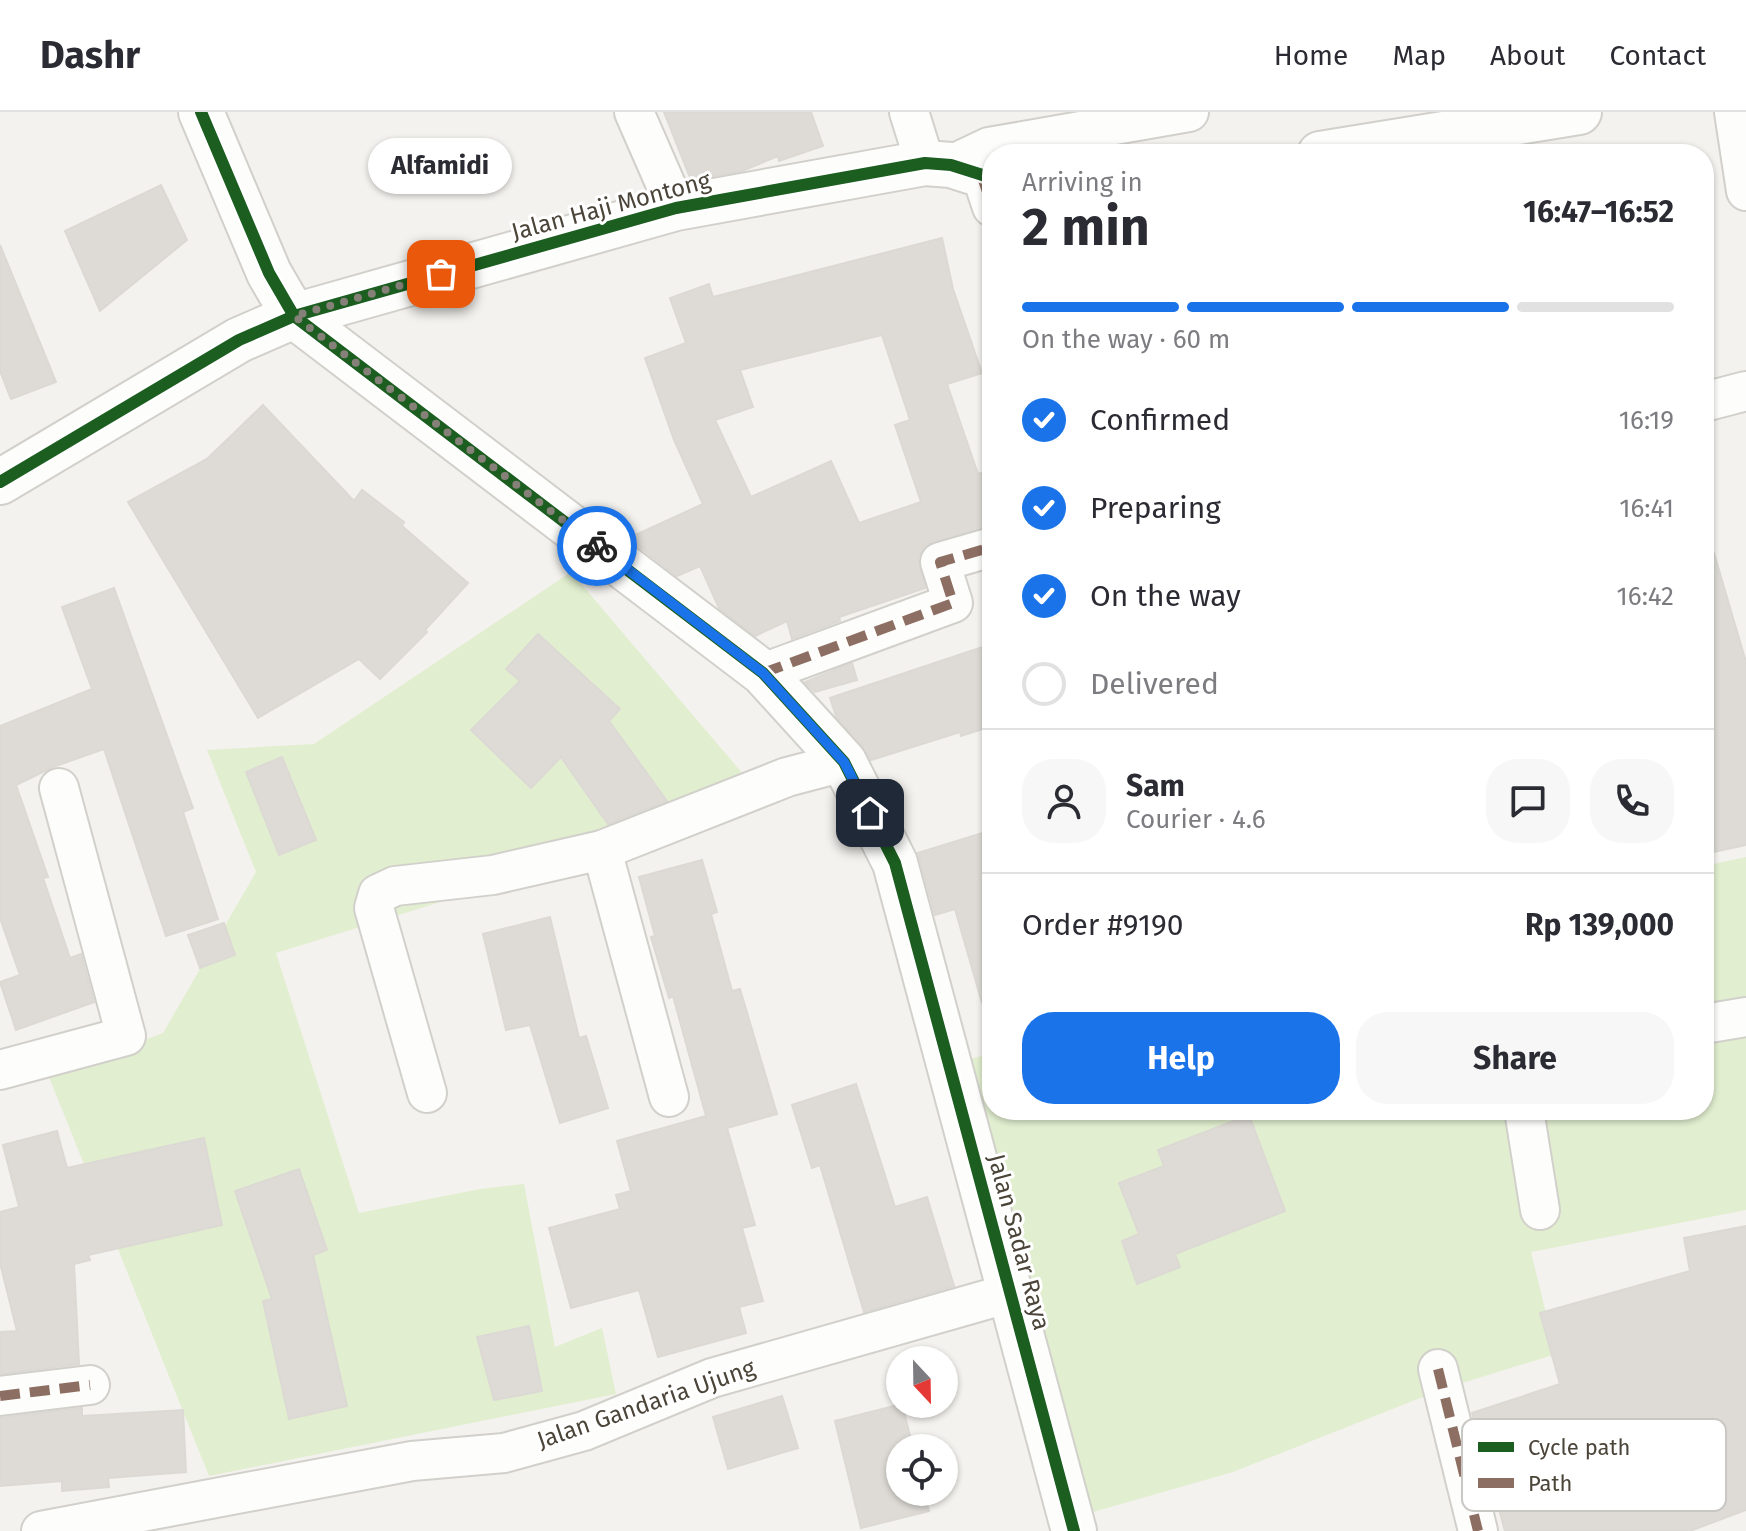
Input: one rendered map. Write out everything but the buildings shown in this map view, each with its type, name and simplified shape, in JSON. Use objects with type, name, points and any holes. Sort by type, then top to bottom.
[{"type":"street","name":"Jalan Sadar Raya","points":[[201,112],[269,273],[294,316],[763,673],[844,762],[895,863],[1074,1531]]},
{"type":"street","points":[[634,112],[676,208]]},
{"type":"street","points":[[909,112],[968,177],[982,157]]},
{"type":"street","points":[[1006,144],[1189,112]]},
{"type":"street","points":[[1368,144],[1440,123],[1579,112]]},
{"type":"street","points":[[1734,112],[1746,191]]},
{"type":"street","name":"Jalan Haji Montong","points":[[0,482],[239,340],[294,316],[676,208],[968,177]]},
{"type":"street","points":[[1714,399],[1746,391]]},
{"type":"street","points":[[763,673],[953,603],[940,562],[982,550]]},
{"type":"street","points":[[427,1093],[374,908],[378,894],[395,886],[493,875],[602,850],[787,777],[844,762]]},
{"type":"street","points":[[0,1070],[126,1036],[59,788]]},
{"type":"street","points":[[602,850],[669,1097]]},
{"type":"street","points":[[1714,1022],[1746,1017]]},
{"type":"street","points":[[1526,1120],[1540,1210]]},
{"type":"street","name":"Jalan Gandaria Ujung","points":[[41,1531],[412,1461],[504,1453],[584,1431],[712,1378],[1010,1293]]},
{"type":"street","points":[[1438,1369],[1462,1466]]},
{"type":"street","points":[[0,1396],[90,1385]]},
{"type":"street","points":[[1473,1511],[1478,1531]]},
{"type":"green space","points":[[571,572],[766,801],[276,953],[359,1213],[480,1189],[524,1184],[555,1347],[602,1328],[616,1394],[209,1476],[49,1077],[163,1033],[256,872],[207,750],[314,744]]},
{"type":"green space","points":[[1746,857],[1746,1210],[1531,1252],[1556,1354],[1443,1389],[1233,1472],[1086,1514],[957,1063],[982,1056],[982,1120],[1714,1120],[1714,864]]},
{"type":"marked path","points":[[763,673],[953,603],[940,562],[982,550]]},
{"type":"marked path","points":[[1438,1369],[1462,1466]]},
{"type":"marked path","points":[[0,1396],[90,1385]]},
{"type":"marked path","points":[[1473,1511],[1478,1531]]},
{"type":"cycle path","points":[[201,112],[269,273],[294,316],[763,673],[844,762],[895,863],[1074,1531]]},
{"type":"cycle path","points":[[0,482],[239,340],[294,316],[676,208],[925,163],[951,165],[982,175]]},
{"type":"way so far","points":[[441,274],[294,316],[597,546]]},
{"type":"place","name":"Alfamidi","points":[[441,274]]},
{"type":"route","points":[[597,546],[763,673],[844,762],[870,813]]}]
